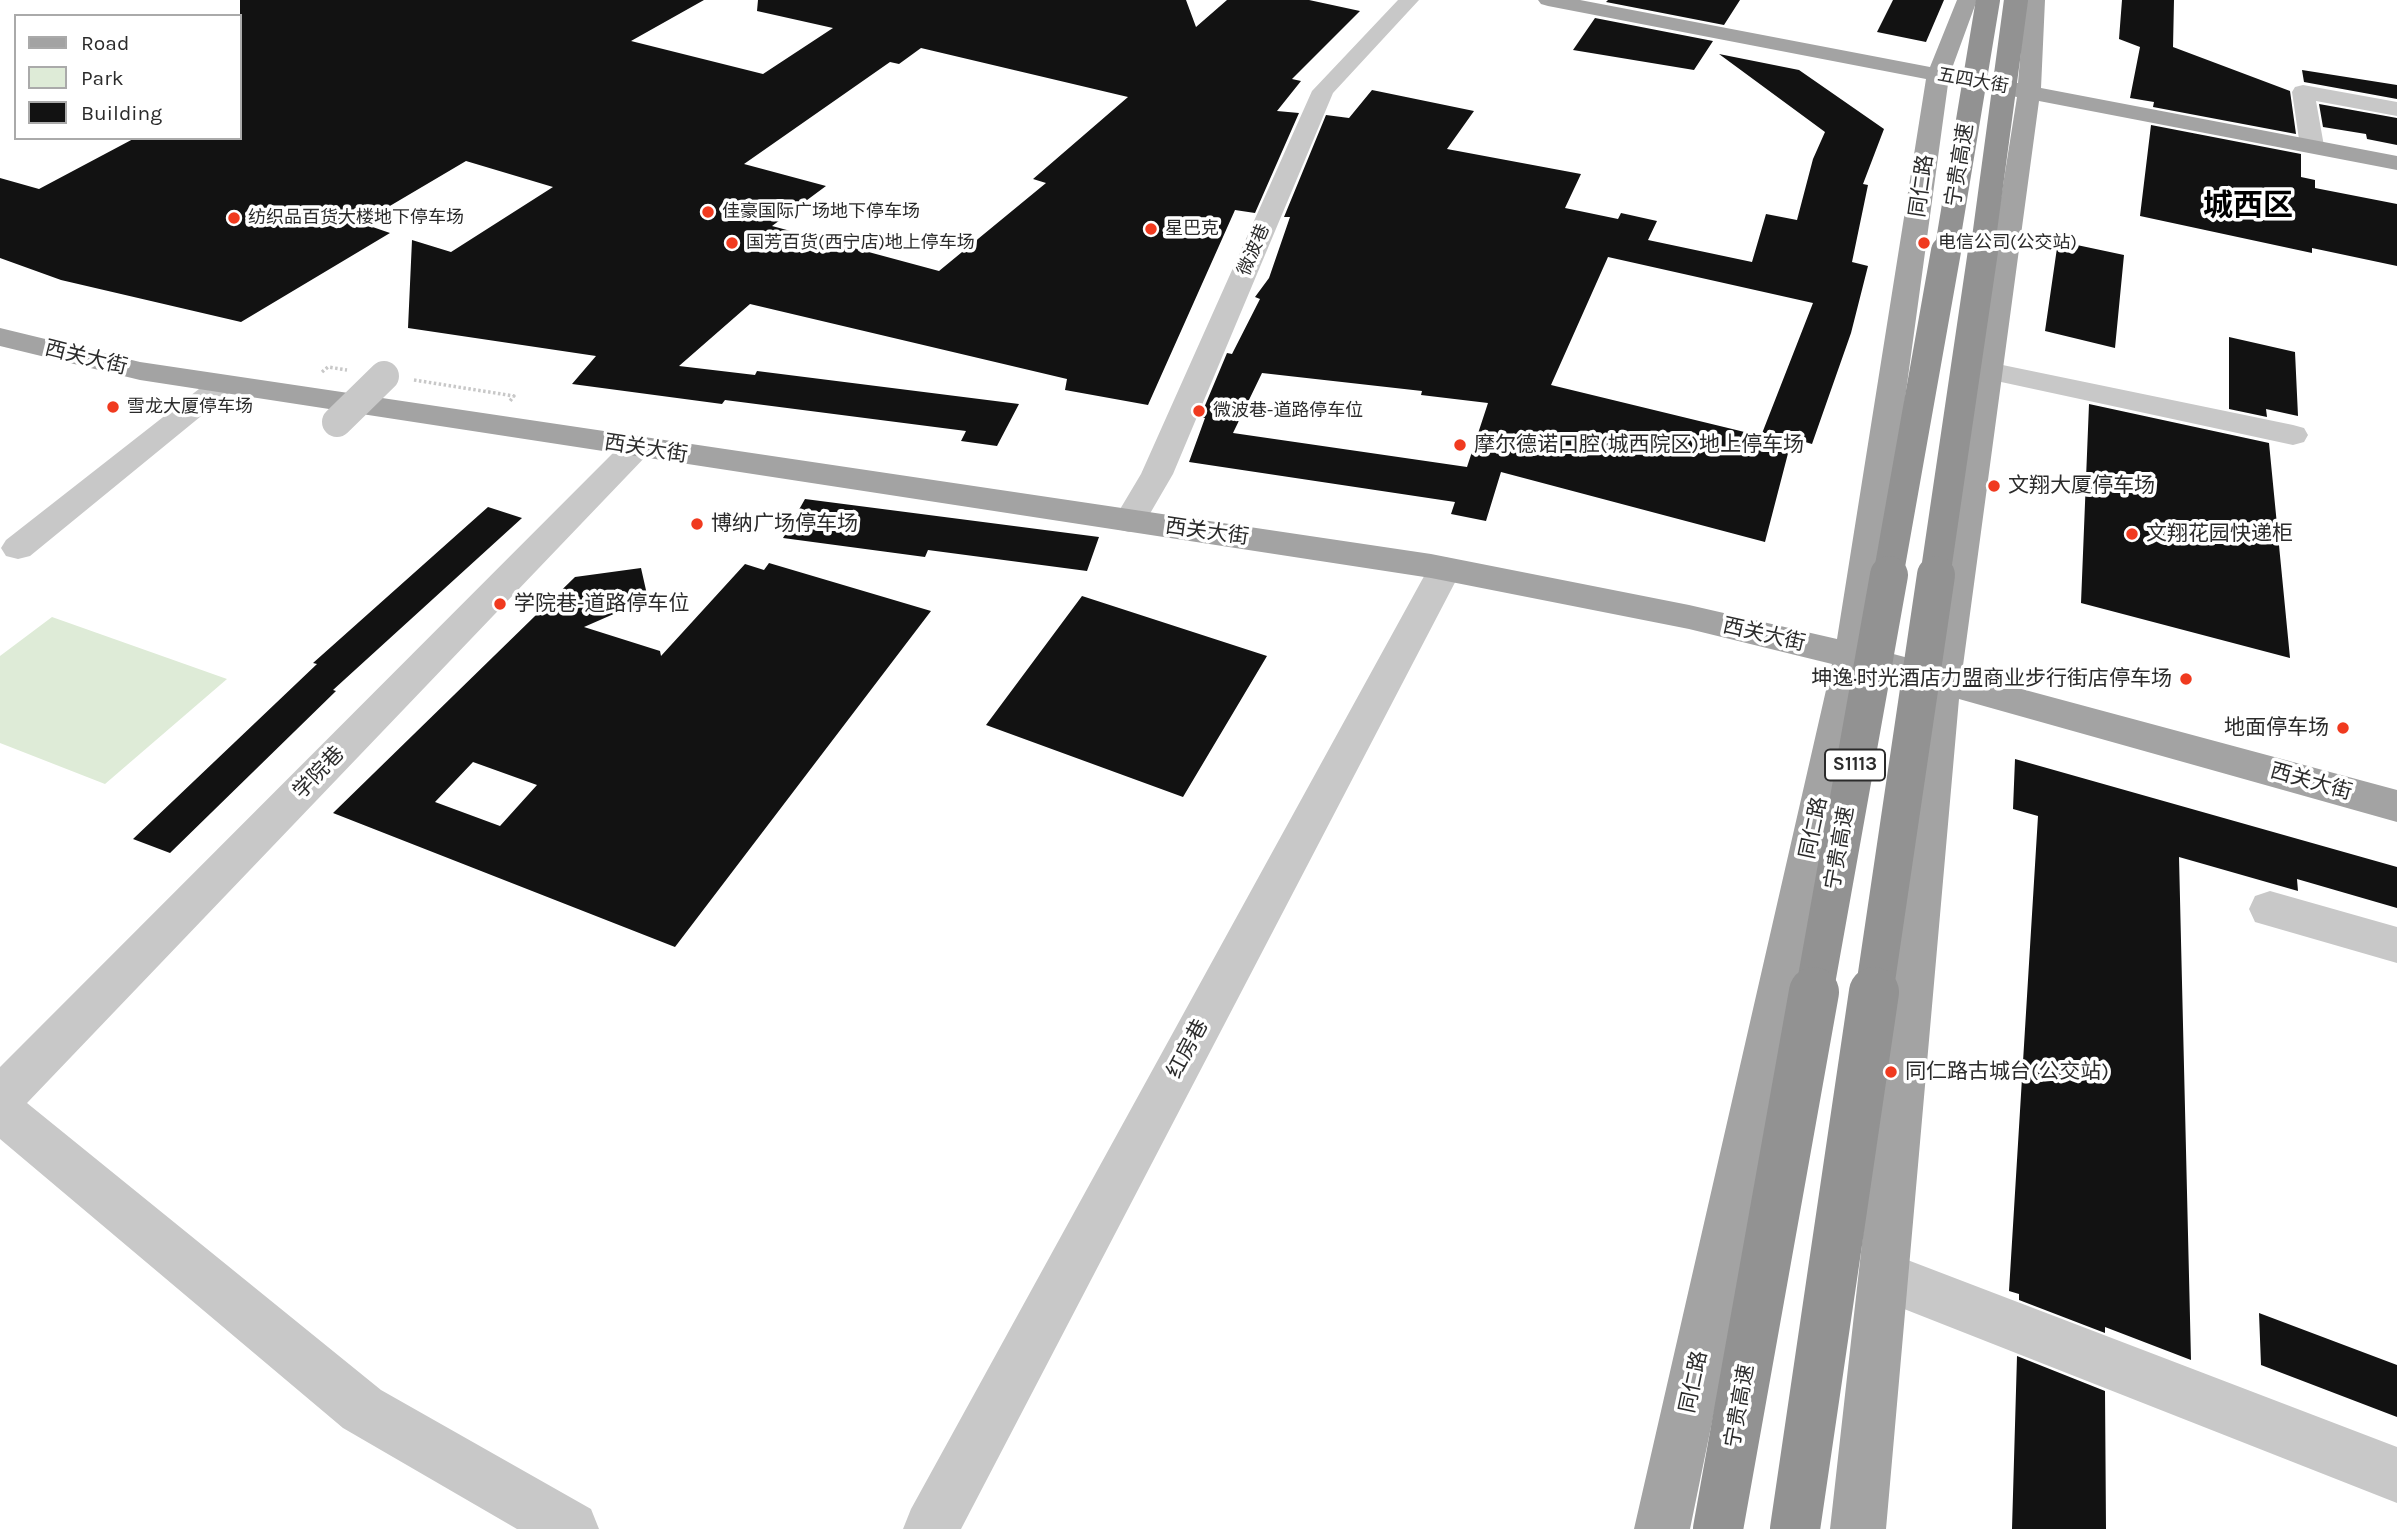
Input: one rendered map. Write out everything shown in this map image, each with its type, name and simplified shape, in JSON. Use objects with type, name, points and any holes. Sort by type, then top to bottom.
[{"type":"highway","name":"宁贵高速","points":[[1718,1529],[1934,320],[1988,0]]},
{"type":"highway","name":"宁贵高速","points":[[1795,1529],[1974,314],[2016,0]]},
{"type":"main road","name":"五四大街","points":[[1548,0],[2397,163]]},
{"type":"main road","name":"同仁路","points":[[1662,1529],[1852,656],[1938,75],[1967,0]]},
{"type":"main road","points":[[1858,1529],[1943,679],[2029,92],[2035,0]]},
{"type":"main road","name":"西关大街","points":[[0,337],[140,371],[1445,569],[1689,617],[1852,656],[1943,679],[2397,807]]},
{"type":"street","name":"微波巷","points":[[1129,521],[1157,474],[1323,90],[1409,0]]},
{"type":"street","points":[[2312,146],[2303,92],[2397,109]]},
{"type":"street","points":[[1988,371],[2293,435]]},
{"type":"street","points":[[337,422],[384,376]]},
{"type":"street","points":[[19,548],[223,384]]},
{"type":"street","name":"学院巷","points":[[0,1099],[637,447]]},
{"type":"street","name":"红房巷","points":[[931,1529],[1445,569]]},
{"type":"street","points":[[2270,909],[2397,945]]},
{"type":"street","points":[[0,1110],[362,1409],[571,1529]]},
{"type":"street","points":[[1884,1276],[2397,1475]]},
{"type":"green space","points":[[52,617],[227,679],[105,784],[0,743],[0,656]]},
{"type":"building","points":[[240,0],[704,0],[631,41],[763,74],[833,28],[757,11],[758,0],[1186,0],[1196,27],[1227,0],[1309,0],[1360,11],[1292,79],[1301,81],[1277,111],[1299,113],[1255,213],[1235,210],[1148,405],[1065,390],[1067,379],[750,304],[679,366],[755,375],[757,371],[1019,404],[997,446],[961,441],[966,431],[725,400],[722,404],[572,384],[596,356],[408,328],[412,240],[451,252],[553,187],[466,161],[361,223],[390,233],[241,322],[61,280],[0,258],[0,178],[39,189],[131,140],[242,140]],"holes":[[[921,48],[1128,97],[1033,179],[1046,183],[939,271],[772,226],[826,186],[744,164],[890,62],[899,64]]]},
{"type":"building","points":[[1740,0],[1724,25],[1606,2]]},
{"type":"building","points":[[1893,0],[1944,0],[1926,42],[1877,32]]},
{"type":"building","points":[[2122,0],[2174,0],[2173,47],[2290,91],[2296,134],[2153,107],[2154,102],[2130,98],[2140,47],[2119,39]]},
{"type":"building","points":[[1595,18],[1713,41],[1694,70],[1573,50]]},
{"type":"building","points":[[1719,54],[1799,70],[1884,129],[1863,184],[1868,185],[1852,262],[1868,266],[1851,333],[1812,444],[1792,438],[1765,542],[1501,472],[1486,521],[1451,514],[1455,502],[1189,462],[1205,418],[1200,417],[1227,353],[1232,354],[1260,299],[1255,297],[1269,278],[1290,217],[1284,217],[1326,115],[1349,118],[1372,90],[1474,111],[1447,149],[1581,174],[1565,208],[1618,219],[1621,213],[1657,221],[1648,240],[1752,262],[1766,214],[1797,220],[1813,159],[1825,132]],"holes":[[[1608,257],[1813,303],[1761,436],[1551,385]],[[1262,373],[1422,391],[1421,395],[1488,403],[1467,467],[1233,433]]]},
{"type":"building","points":[[2302,70],[2397,85],[2397,99],[2304,82]]},
{"type":"building","points":[[2319,104],[2397,118],[2397,145],[2367,139],[2366,134],[2323,127]]},
{"type":"building","points":[[2151,125],[2301,154],[2301,177],[2315,180],[2315,188],[2397,204],[2397,266],[2312,248],[2312,253],[2140,216]]},
{"type":"building","points":[[2058,241],[2124,255],[2115,348],[2045,331]]},
{"type":"building","points":[[2229,337],[2295,352],[2298,416],[2266,409],[2267,417],[2229,409]]},
{"type":"building","points":[[2089,404],[2269,443],[2290,658],[2081,603]]},
{"type":"building","points":[[805,499],[1099,537],[1087,571],[928,550],[925,557],[783,538]]},
{"type":"building","points":[[488,507],[522,518],[333,690],[336,691],[170,853],[133,839],[317,664],[313,663]]},
{"type":"building","points":[[769,563],[931,611],[675,947],[333,813],[575,577],[641,568],[648,599],[584,627],[660,651],[661,656],[745,564],[764,570]],"holes":[[[473,762],[537,785],[500,826],[435,802]]]},
{"type":"building","points":[[1082,596],[1267,656],[1183,797],[986,725]]},
{"type":"building","points":[[2015,759],[2397,867],[2397,908],[2297,879],[2298,891],[2179,857],[2191,1360],[2105,1327],[2105,1333],[2019,1300],[2019,1294],[2009,1291],[2038,816],[2013,809]]},
{"type":"building","points":[[2259,1313],[2397,1365],[2397,1417],[2261,1365]]},
{"type":"building","points":[[2017,1356],[2105,1391],[2106,1529],[2012,1529]]},
{"type":"place","name":"佳豪国际广场地下停车场","points":[[708,212]]},
{"type":"place","name":"纺织品百货大楼地下停车场","points":[[234,218]]},
{"type":"place","name":"星巴克","points":[[1151,229]]},
{"type":"place","name":"国芳百货(西宁店)地上停车场","points":[[732,243]]},
{"type":"place","name":"电信公司(公交站)","points":[[1924,243]]},
{"type":"place","name":"雪龙大厦停车场","points":[[113,407]]},
{"type":"place","name":"微波巷-道路停车位","points":[[1199,411]]},
{"type":"place","name":"摩尔德诺口腔(城西院区)地上停车场","points":[[1460,445]]},
{"type":"place","name":"文翔大厦停车场","points":[[1994,486]]},
{"type":"place","name":"博纳广场停车场","points":[[697,524]]},
{"type":"place","name":"文翔花园快递柜","points":[[2132,534]]},
{"type":"place","name":"学院巷-道路停车位","points":[[500,604]]},
{"type":"place","name":"坤逸·时光酒店力盟商业步行街店停车场","points":[[2186,679]]},
{"type":"place","name":"地面停车场","points":[[2343,728]]},
{"type":"place","name":"同仁路古城台(公交站)","points":[[1891,1072]]},
{"type":"district","name":"城西区","points":[[2248,206]]}]
